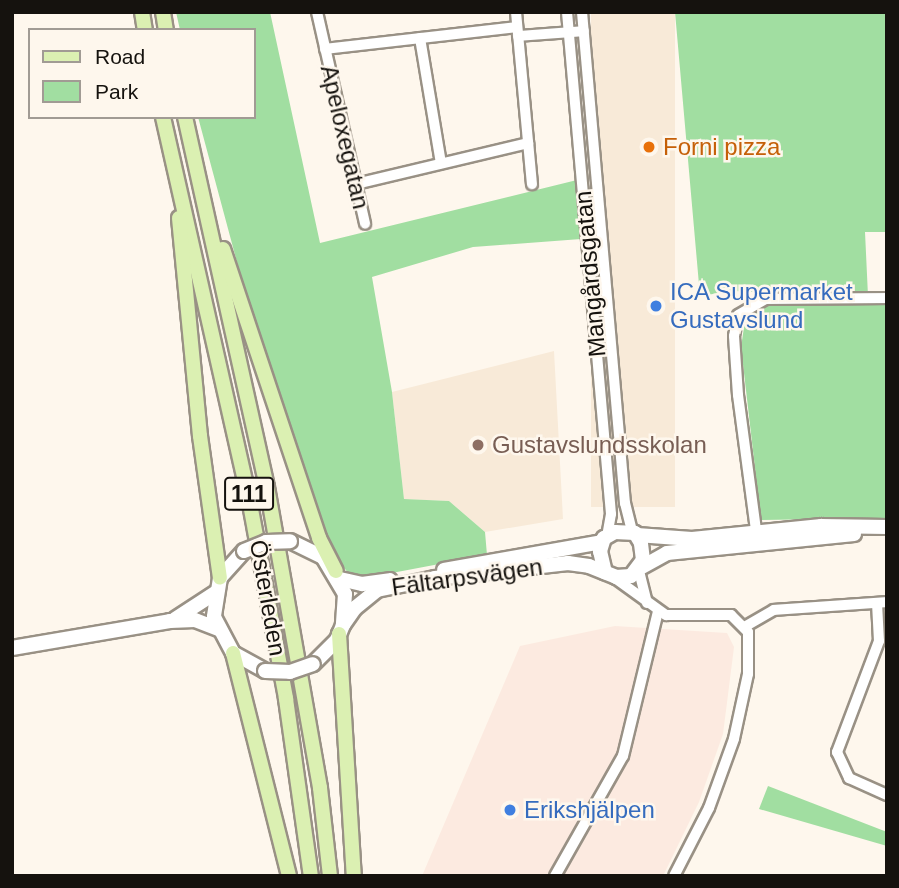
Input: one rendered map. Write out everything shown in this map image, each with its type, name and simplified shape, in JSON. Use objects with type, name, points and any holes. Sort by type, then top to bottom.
[{"type":"main road","name":"Österleden","points":[[163,119],[248,493],[286,698],[311,876]]},
{"type":"main road","name":"Österleden","points":[[185,119],[267,487],[320,788],[330,876]]},
{"type":"main road","points":[[172,155],[200,436],[220,578]]},
{"type":"main road","points":[[200,183],[319,538],[345,594],[341,629],[354,876]]},
{"type":"main road","points":[[887,527],[756,530],[692,539],[634,533],[604,539],[608,574],[626,577],[667,553],[887,532]]},
{"type":"main road","points":[[634,533],[642,548],[641,569]]},
{"type":"main road","name":"Fältarpsvägen","points":[[338,575],[375,583],[604,539]]},
{"type":"main road","points":[[289,876],[233,653],[218,629],[215,593],[220,578],[244,551],[266,542],[290,541],[323,557],[338,575]]},
{"type":"main road","name":"Fältarpsvägen","points":[[341,629],[366,598],[397,585],[568,563],[608,574]]},
{"type":"main road","points":[[170,621],[215,593]]},
{"type":"main road","points":[[12,648],[170,621],[195,620],[218,629]]},
{"type":"main road","points":[[233,653],[265,671],[289,672],[313,664],[341,629]]},
{"type":"street","name":"Apeloxegatan","points":[[317,12],[365,224]]},
{"type":"street","points":[[516,12],[532,184]]},
{"type":"street","name":"Mangårdsgatan","points":[[567,12],[611,514],[604,539]]},
{"type":"street","name":"Mangårdsgatan","points":[[582,12],[625,503],[634,533]]},
{"type":"street","name":"Apeloxegatan","points":[[325,49],[420,38],[584,31]]},
{"type":"street","points":[[420,38],[441,163]]},
{"type":"street","points":[[356,184],[528,143]]},
{"type":"street","points":[[732,546],[756,530],[738,395],[734,336],[738,315],[766,299],[887,298]]},
{"type":"street","points":[[641,569],[648,603]]},
{"type":"street","points":[[608,574],[658,611],[673,615],[731,615],[746,626]]},
{"type":"street","points":[[746,626],[774,610],[882,603],[881,651],[837,752],[849,778],[887,794]]},
{"type":"street","points":[[555,876],[623,756],[658,611]]},
{"type":"street","points":[[674,876],[709,808],[734,738],[748,674],[746,626]]},
{"type":"shaded area","points":[[591,12],[675,12],[675,507],[591,507]]},
{"type":"shaded area","name":"Gustavslundsskolan","points":[[554,351],[563,519],[485,532],[449,501],[404,499],[392,392]]},
{"type":"shaded area","points":[[615,626],[727,633],[734,647],[723,734],[699,802],[663,876],[422,876],[520,646]]},
{"type":"green space","points":[[176,12],[270,12],[320,243],[577,180],[581,239],[473,247],[372,277],[392,392],[404,499],[449,501],[485,532],[487,555],[360,579],[350,575],[329,550],[245,292],[199,119],[256,119],[256,28],[180,28]]},
{"type":"green space","points":[[675,12],[887,12],[887,232],[865,232],[868,296],[732,291],[700,296]]},
{"type":"green space","points":[[887,302],[887,518],[761,520],[741,347],[745,321],[763,305]]},
{"type":"green space","points":[[768,786],[887,832],[887,846],[759,809]]},
{"type":"place","name":"Forni pizza","points":[[649,147]]},
{"type":"place","name":"ICA Supermarket Gustavslund","points":[[656,306]]},
{"type":"place","name":"Gustavslundsskolan","points":[[478,445]]},
{"type":"place","name":"Erikshjälpen","points":[[510,810]]}]
